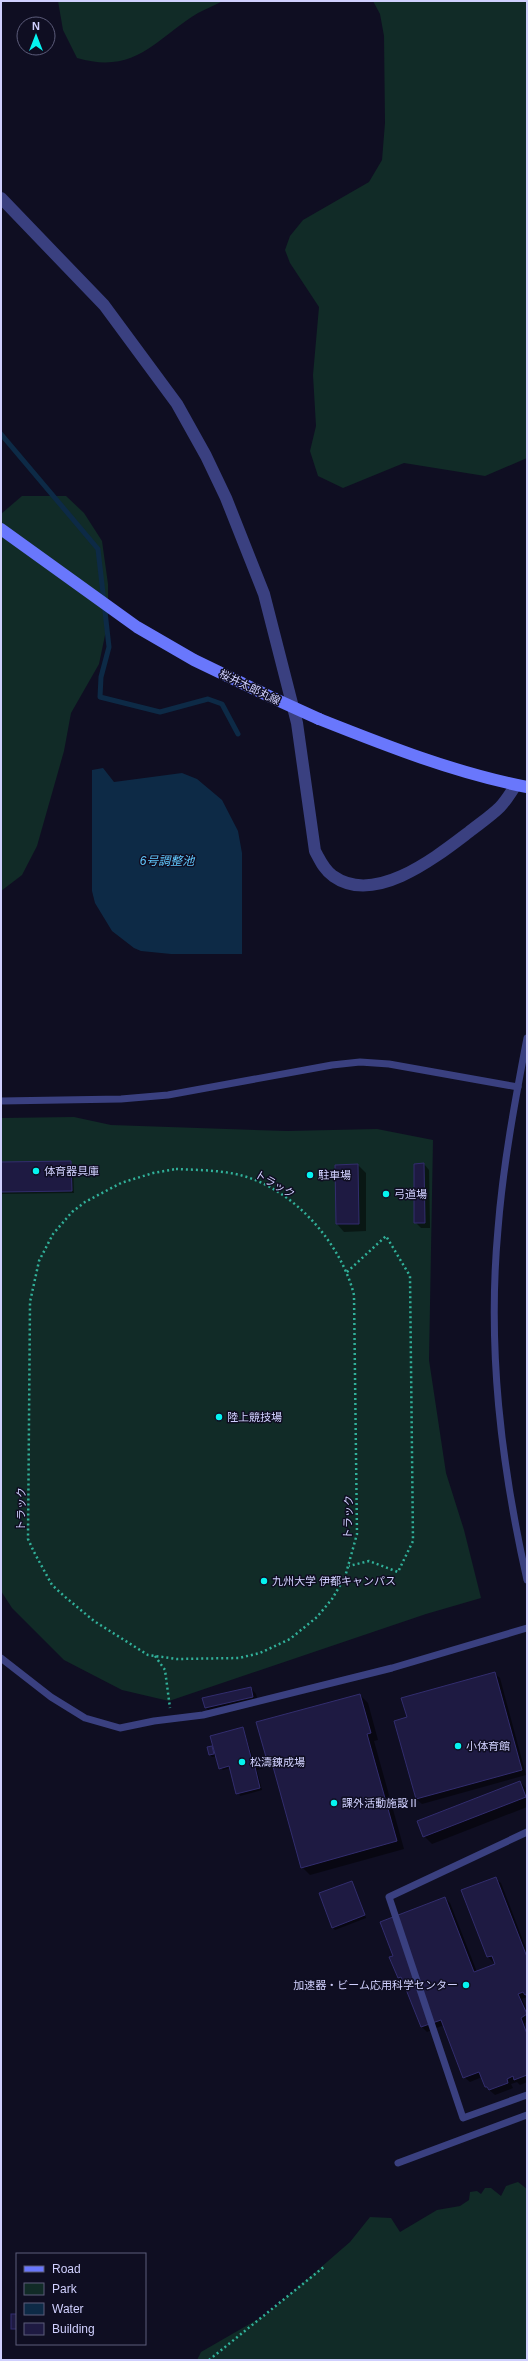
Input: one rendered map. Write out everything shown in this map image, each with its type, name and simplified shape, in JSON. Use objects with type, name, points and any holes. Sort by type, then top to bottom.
[{"type":"main road","name":"桜井太郎丸線","points":[[1,529],[93,596],[138,626],[194,660],[319,719],[438,764],[522,786]]},
{"type":"street","points":[[1,198],[104,305],[177,404],[206,456],[229,506],[264,594],[297,722],[315,851],[323,867],[333,876],[348,883],[364,885],[382,883],[404,875],[439,855],[501,807],[522,786]]},
{"type":"lane","points":[[527,1038],[505,1166],[498,1229],[495,1314],[496,1382],[503,1457],[512,1513],[527,1580]]},
{"type":"lane","points":[[1,1101],[121,1099],[168,1095],[332,1065],[360,1062],[390,1064],[518,1087]]},
{"type":"lane","points":[[1,1658],[51,1697],[84,1718],[120,1728],[171,1718],[203,1715],[392,1668],[527,1628]]},
{"type":"lane","points":[[527,1833],[389,1897],[463,2118],[527,2095]]},
{"type":"lane","points":[[398,2162],[527,2115]]},
{"type":"path","name":"トラック","points":[[170,1169],[189,1169],[239,1175],[267,1186],[299,1207],[318,1227],[338,1255],[347,1272],[354,1296],[356,1354],[357,1534],[349,1566],[341,1585],[317,1617],[290,1639],[270,1648],[239,1658],[177,1659],[148,1655],[94,1621],[52,1585],[28,1540],[30,1302],[35,1273],[42,1254],[64,1221],[89,1199],[121,1184],[170,1169]]},
{"type":"path","points":[[347,1272],[386,1236],[410,1276],[410,1408],[413,1511],[413,1541],[398,1572],[369,1561],[349,1566]]},
{"type":"path","points":[[155,1656],[165,1670],[171,1718]]},
{"type":"path","points":[[209,2360],[325,2266]]},
{"type":"green space","points":[[58,1],[223,1],[198,13],[144,52],[115,62],[97,62],[77,58],[63,30]]},
{"type":"green space","points":[[373,1],[527,1],[527,458],[485,476],[404,463],[343,488],[318,476],[310,451],[316,426],[313,375],[319,307],[290,263],[285,250],[290,236],[303,220],[369,182],[382,160],[385,123],[384,36],[380,14]]},
{"type":"green space","points":[[22,496],[66,496],[84,513],[102,541],[108,584],[108,621],[99,664],[71,713],[64,751],[37,846],[22,875],[1,891],[1,514]]},
{"type":"green space","name":"陸上競技場","points":[[74,1117],[111,1125],[287,1131],[377,1129],[433,1140],[429,1360],[446,1473],[464,1530],[481,1598],[426,1614],[169,1701],[122,1690],[64,1660],[12,1608],[1,1591],[1,1118]]},
{"type":"green space","points":[[518,2182],[527,2189],[527,2360],[197,2360],[201,2352],[267,2314],[350,2242],[370,2217],[391,2218],[400,2232],[437,2210],[460,2206],[469,2200],[470,2192],[477,2191],[481,2194],[485,2188],[491,2188],[501,2196],[506,2186]]},
{"type":"water","name":"6号調整池","points":[[103,768],[114,782],[182,773],[197,779],[222,800],[238,831],[242,853],[242,954],[171,954],[141,951],[134,948],[112,931],[95,903],[92,891],[92,770]]},
{"type":"building","name":"体育器具庫","points":[[71,1161],[72,1191],[1,1192],[1,1162]]},
{"type":"building","points":[[424,1163],[425,1223],[414,1223],[414,1164]]},
{"type":"building","points":[[358,1164],[359,1224],[336,1224],[335,1165]]},
{"type":"building","name":"小体育館","points":[[495,1672],[522,1770],[416,1799],[394,1721],[407,1717],[401,1698]]},
{"type":"building","points":[[251,1687],[253,1697],[205,1708],[202,1698]]},
{"type":"building","name":"課外活動施設Ⅱ","points":[[360,1694],[371,1733],[367,1734],[397,1841],[301,1868],[272,1763],[268,1764],[256,1722]]},
{"type":"building","name":"松濤錬成場","points":[[243,1727],[252,1761],[266,1757],[268,1764],[255,1767],[260,1788],[236,1794],[229,1766],[219,1769],[210,1736]]},
{"type":"building","points":[[212,1746],[214,1754],[209,1755],[207,1747]]},
{"type":"building","points":[[520,1781],[526,1797],[423,1837],[417,1821]]},
{"type":"building","name":"加速器・ビーム応用科学センター","points":[[496,1877],[527,1957],[527,1994],[525,1995],[523,1992],[518,1994],[527,2014],[521,2018],[527,2034],[527,2075],[514,2080],[513,2076],[507,2079],[508,2083],[489,2090],[485,2087],[479,2072],[463,2078],[441,2020],[421,2027],[401,1977],[398,1978],[389,1957],[393,1956],[380,1922],[445,1897],[474,1972],[495,1964],[492,1956],[487,1957],[461,1890]]},
{"type":"building","points":[[352,1881],[365,1915],[332,1928],[319,1893]]},
{"type":"building","points":[[11,2314],[16,2314],[16,2329],[11,2329]]},
{"type":"waterway","points":[[1,434],[98,549],[109,647],[101,677],[100,697],[160,712],[208,699],[222,704],[238,734]]},
{"type":"place","name":"体育器具庫","points":[[36,1171]]},
{"type":"place","name":"駐車場","points":[[310,1175]]},
{"type":"place","name":"弓道場","points":[[386,1194]]},
{"type":"place","name":"陸上競技場","points":[[219,1417]]},
{"type":"place","name":"九州大学 伊都キャンパス","points":[[264,1581]]},
{"type":"place","name":"小体育館","points":[[458,1746]]},
{"type":"place","name":"松濤錬成場","points":[[242,1762]]},
{"type":"place","name":"課外活動施設Ⅱ","points":[[334,1803]]},
{"type":"place","name":"加速器・ビーム応用科学センター","points":[[466,1985]]}]
